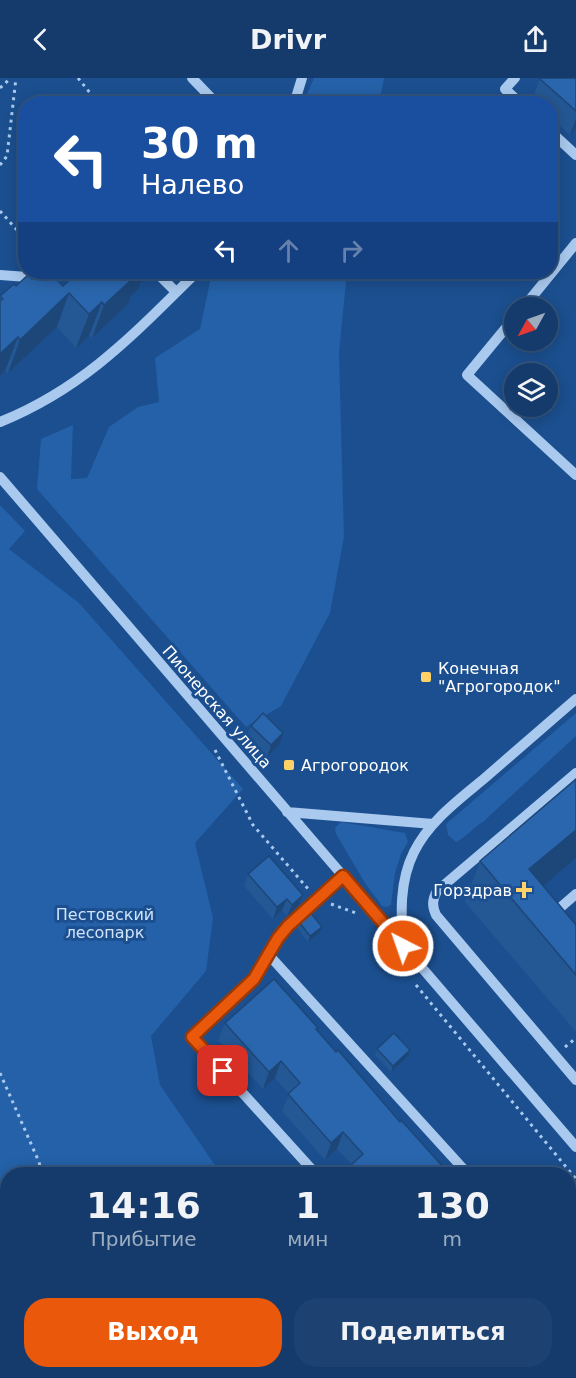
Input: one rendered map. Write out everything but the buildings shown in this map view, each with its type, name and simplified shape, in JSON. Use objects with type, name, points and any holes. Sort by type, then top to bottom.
[{"type":"street","points":[[192,78],[209,96]]},
{"type":"street","points":[[296,96],[302,78]]},
{"type":"street","points":[[513,96],[506,89],[515,78]]},
{"type":"street","points":[[558,138],[576,155]]},
{"type":"street","points":[[558,265],[576,243]]},
{"type":"street","points":[[0,275],[18,276]]},
{"type":"street","points":[[163,279],[176,292]]},
{"type":"street","points":[[0,422],[32,409],[88,374],[115,352],[190,279]]},
{"type":"street","points":[[532,297],[547,279]]},
{"type":"street","points":[[504,330],[467,375],[576,475]]},
{"type":"street","name":"Пионерская улица","points":[[0,477],[576,1147]]},
{"type":"street","points":[[403,946],[401,899],[405,877],[413,854],[433,824],[576,699]]},
{"type":"street","points":[[576,772],[437,891],[432,907],[436,915],[576,1080]]},
{"type":"street","points":[[287,812],[433,824]]},
{"type":"street","points":[[310,1167],[192,1037],[254,979],[283,932],[343,876]]},
{"type":"street","points":[[565,930],[557,915],[561,907],[576,894]]},
{"type":"street","points":[[268,954],[462,1167]]},
{"type":"path","points":[[0,88],[11,78]]},
{"type":"path","points":[[0,165],[7,156],[16,78]]},
{"type":"path","points":[[78,78],[93,96]]},
{"type":"path","points":[[0,211],[18,231]]},
{"type":"path","points":[[212,745],[253,825],[316,899],[357,914]]},
{"type":"path","points":[[416,985],[566,1167]]},
{"type":"path","points":[[0,1072],[40,1167]]},
{"type":"green space","points":[[314,78],[384,78],[380,96],[306,96]]},
{"type":"green space","points":[[211,279],[346,279],[339,353],[344,537],[330,613],[281,706],[246,727],[37,489],[41,439],[73,425],[71,479],[87,478],[109,427],[138,407],[159,402],[155,358],[200,329]]},
{"type":"green space","name":"Пестовский лесопарк","points":[[0,505],[25,531],[9,549],[79,603],[243,789],[195,843],[213,918],[206,971],[151,1036],[160,1085],[216,1167],[0,1167]]},
{"type":"green space","points":[[576,713],[576,736],[463,838],[456,842],[448,835],[446,824]]},
{"type":"green space","points":[[341,822],[405,833],[408,842],[401,854],[395,873],[391,905],[382,906],[365,883],[336,834],[335,828]]},
{"type":"place","name":"Конечная \"Агрогородок\"","points":[[426,677]]},
{"type":"place","name":"Агрогородок","points":[[289,765]]},
{"type":"place","name":"Горздрав","points":[[524,890]]},
{"type":"route","points":[[223,1071],[192,1037],[254,979],[278,938],[288,926],[343,876],[403,946]]}]
